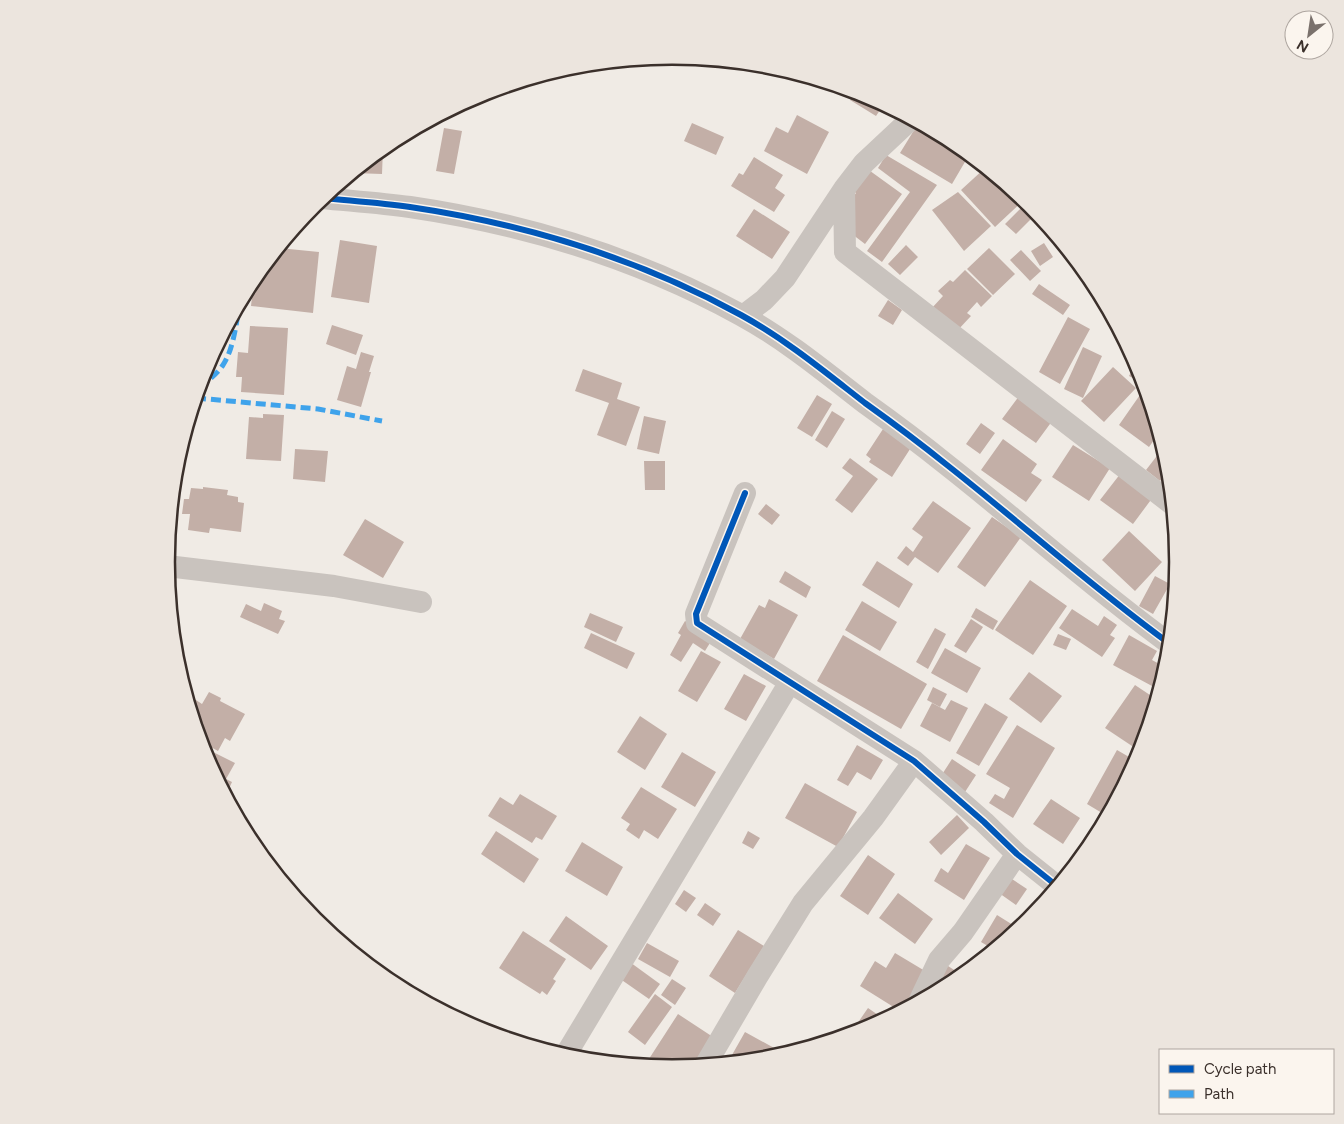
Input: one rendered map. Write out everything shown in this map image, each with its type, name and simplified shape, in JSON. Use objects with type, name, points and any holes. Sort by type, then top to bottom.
[{"type":"street","points":[[743,316],[764,300],[785,278],[844,189],[864,163],[906,124]]},
{"type":"street","points":[[844,189],[845,252],[1165,499]]},
{"type":"street","points":[[333,199],[409,207],[465,217],[525,231],[625,261],[691,289],[743,316],[788,344],[939,459],[1065,562],[1163,638]]},
{"type":"street","points":[[745,493],[696,619],[697,623],[914,761],[1052,882]]},
{"type":"street","points":[[175,567],[334,586],[422,602]]},
{"type":"street","points":[[570,1048],[790,682]]},
{"type":"street","points":[[710,1058],[757,976],[803,903],[873,818],[914,761]]},
{"type":"street","points":[[925,989],[939,960],[963,932],[1018,854]]},
{"type":"building","points":[[851,99],[880,111],[876,116],[850,100]]},
{"type":"building","points":[[797,115],[829,132],[807,174],[764,151],[776,127],[788,133]]},
{"type":"building","points":[[692,123],[724,137],[716,155],[684,141]]},
{"type":"building","points":[[444,128],[462,131],[454,174],[436,171]]},
{"type":"building","points":[[915,129],[965,161],[952,184],[900,153]]},
{"type":"building","points":[[886,155],[937,185],[882,262],[867,251],[910,192],[878,168]]},
{"type":"building","points":[[754,157],[783,175],[775,188],[785,195],[774,212],[731,186],[739,173],[743,175]]},
{"type":"building","points":[[383,158],[382,174],[362,173]]},
{"type":"building","points":[[866,168],[902,194],[865,244],[835,221],[856,193],[850,189]]},
{"type":"building","points":[[980,172],[1018,206],[995,227],[961,190]]},
{"type":"building","points":[[958,192],[991,226],[964,251],[932,210]]},
{"type":"building","points":[[1020,208],[1031,219],[1016,234],[1005,224]]},
{"type":"building","points":[[754,209],[790,232],[772,259],[736,236]]},
{"type":"building","points":[[340,240],[377,246],[369,303],[331,297]]},
{"type":"building","points":[[1044,243],[1053,257],[1040,266],[1031,251]]},
{"type":"building","points":[[906,245],[918,257],[900,275],[888,264]]},
{"type":"building","points":[[989,248],[1015,274],[993,295],[967,269]]},
{"type":"building","points":[[286,249],[319,252],[313,313],[251,306],[252,297]]},
{"type":"building","points":[[1021,250],[1041,271],[1030,281],[1010,260]]},
{"type":"building","points":[[965,270],[992,296],[981,307],[977,302],[967,313],[971,316],[956,332],[931,309],[943,296],[938,291],[950,280],[953,282]]},
{"type":"building","points":[[1039,284],[1070,305],[1063,315],[1032,294]]},
{"type":"building","points":[[888,300],[902,310],[893,325],[878,316]]},
{"type":"building","points":[[1068,317],[1090,329],[1060,384],[1039,372]]},
{"type":"building","points":[[332,325],[363,335],[356,355],[326,344]]},
{"type":"building","points":[[250,326],[288,328],[284,395],[241,392],[242,377],[236,377],[238,352],[248,353]]},
{"type":"building","points":[[1083,347],[1102,356],[1083,398],[1064,389]]},
{"type":"building","points":[[361,352],[374,356],[361,407],[337,400],[347,366],[356,369]]},
{"type":"building","points":[[1113,367],[1136,388],[1104,422],[1081,401]]},
{"type":"building","points":[[583,369],[622,383],[617,399],[640,407],[626,446],[597,435],[609,403],[575,391]]},
{"type":"building","points":[[1025,388],[1058,413],[1036,443],[1002,419]]},
{"type":"building","points":[[817,395],[832,404],[812,437],[797,428]]},
{"type":"building","points":[[1140,395],[1154,441],[1149,447],[1119,425]]},
{"type":"building","points":[[832,411],[845,419],[827,448],[815,440]]},
{"type":"building","points":[[263,414],[284,415],[281,461],[246,459],[249,417],[263,418]]},
{"type":"building","points":[[644,416],[666,421],[659,454],[637,449]]},
{"type":"building","points":[[981,423],[995,433],[980,454],[966,444]]},
{"type":"building","points":[[883,429],[912,446],[892,477],[869,462],[871,459],[866,455]]},
{"type":"building","points":[[1003,439],[1037,464],[1031,473],[1042,480],[1026,502],[981,470]]},
{"type":"building","points":[[1073,445],[1110,468],[1089,501],[1052,477]]},
{"type":"building","points":[[295,449],[328,451],[325,482],[293,479]]},
{"type":"building","points":[[1157,456],[1162,479],[1160,481],[1146,470]]},
{"type":"building","points":[[850,458],[878,479],[852,513],[835,500],[853,476],[842,468]]},
{"type":"building","points":[[644,461],[665,461],[665,490],[645,490]]},
{"type":"building","points":[[1124,469],[1156,493],[1133,524],[1100,500]]},
{"type":"building","points":[[203,487],[228,490],[227,495],[238,497],[238,502],[244,503],[241,532],[210,528],[209,533],[188,530],[190,514],[182,514],[184,499],[189,499],[191,488],[203,489]]},
{"type":"building","points":[[933,501],[971,528],[938,573],[915,557],[908,566],[897,558],[906,546],[913,552],[923,537],[912,529]]},
{"type":"building","points":[[766,504],[780,515],[772,525],[758,514]]},
{"type":"building","points":[[992,517],[1021,537],[985,587],[957,567]]},
{"type":"building","points":[[365,519],[404,542],[383,578],[343,555]]},
{"type":"building","points":[[1129,531],[1162,562],[1135,591],[1102,560]]},
{"type":"building","points":[[877,561],[913,584],[899,608],[862,585]]},
{"type":"building","points":[[785,571],[811,587],[806,598],[779,582]]},
{"type":"building","points":[[1155,576],[1168,583],[1168,587],[1153,614],[1139,606]]},
{"type":"building","points":[[1030,580],[1067,606],[1033,655],[995,630]]},
{"type":"building","points":[[769,599],[798,615],[774,659],[740,639],[759,605],[765,608]]},
{"type":"building","points":[[862,601],[897,622],[880,651],[845,630]]},
{"type":"building","points":[[264,603],[282,611],[279,619],[285,621],[278,634],[240,617],[246,604],[261,611]]},
{"type":"building","points":[[976,608],[998,621],[993,630],[971,617]]},
{"type":"building","points":[[1072,609],[1098,626],[1104,616],[1117,625],[1110,635],[1115,638],[1102,657],[1059,628]]},
{"type":"building","points":[[590,613],[623,627],[616,642],[584,627]]},
{"type":"building","points":[[971,619],[983,627],[966,653],[954,646]]},
{"type":"building","points":[[685,621],[713,638],[705,651],[693,643],[681,662],[670,655],[681,635],[678,633]]},
{"type":"building","points":[[935,628],[946,634],[928,669],[916,662]]},
{"type":"building","points":[[591,633],[635,653],[627,669],[584,648]]},
{"type":"building","points":[[1058,634],[1071,639],[1066,650],[1053,645]]},
{"type":"building","points":[[843,635],[927,684],[901,729],[817,681]]},
{"type":"building","points":[[1129,635],[1157,651],[1152,660],[1158,663],[1152,686],[1113,665]]},
{"type":"building","points":[[945,648],[981,668],[967,693],[931,673]]},
{"type":"building","points":[[701,651],[721,662],[697,702],[678,691]]},
{"type":"building","points":[[1029,672],[1062,696],[1041,723],[1009,699]]},
{"type":"building","points":[[744,674],[766,686],[746,721],[724,709]]},
{"type":"building","points":[[1135,685],[1151,695],[1133,747],[1105,728]]},
{"type":"building","points":[[933,687],[947,694],[940,707],[927,700]]},
{"type":"building","points":[[209,692],[221,698],[220,701],[245,714],[230,741],[225,738],[218,751],[211,747],[194,699],[202,704]]},
{"type":"building","points":[[951,700],[968,708],[950,742],[920,726],[932,703],[945,710]]},
{"type":"building","points":[[985,703],[1008,717],[979,766],[956,753]]},
{"type":"building","points":[[640,716],[667,734],[645,770],[617,752]]},
{"type":"building","points":[[1017,725],[1055,748],[1013,818],[989,803],[995,794],[1004,799],[1010,788],[986,774]]},
{"type":"building","points":[[857,745],[883,760],[871,780],[857,772],[848,786],[837,780]]},
{"type":"building","points":[[1117,750],[1129,757],[1118,782],[1101,812],[1087,804]]},
{"type":"building","points":[[213,752],[235,763],[226,779],[232,782],[229,788]]},
{"type":"building","points":[[682,752],[716,772],[695,807],[661,787]]},
{"type":"building","points":[[952,759],[976,775],[965,792],[941,776]]},
{"type":"building","points":[[805,783],[857,812],[838,847],[785,818]]},
{"type":"building","points":[[641,787],[677,809],[658,839],[644,830],[639,839],[626,830],[630,824],[621,818]]},
{"type":"building","points":[[520,794],[557,816],[542,840],[536,837],[532,843],[488,816],[500,797],[513,805]]},
{"type":"building","points":[[1051,799],[1080,818],[1063,844],[1033,824]]},
{"type":"building","points":[[957,815],[969,828],[941,855],[929,842]]},
{"type":"building","points":[[496,831],[539,859],[524,883],[481,854]]},
{"type":"building","points":[[748,831],[760,838],[753,849],[742,843]]},
{"type":"building","points":[[582,842],[623,867],[607,896],[565,871]]},
{"type":"building","points":[[966,844],[990,858],[964,900],[934,881],[941,868],[948,873]]},
{"type":"building","points":[[868,855],[895,874],[868,915],[840,896]]},
{"type":"building","points":[[1009,877],[1027,889],[1016,905],[999,893]]},
{"type":"building","points":[[684,890],[696,898],[686,912],[675,904]]},
{"type":"building","points":[[898,893],[933,919],[915,944],[879,918]]},
{"type":"building","points":[[705,903],[721,914],[713,926],[697,915]]},
{"type":"building","points":[[997,915],[1012,924],[988,946],[981,942]]},
{"type":"building","points":[[566,916],[608,946],[591,970],[549,941]]},
{"type":"building","points":[[738,930],[764,946],[735,993],[709,976]]},
{"type":"building","points":[[523,931],[566,959],[553,979],[556,981],[547,995],[542,991],[540,994],[499,968]]},
{"type":"building","points":[[647,943],[679,961],[670,977],[638,959]]},
{"type":"building","points":[[895,953],[925,971],[909,998],[894,1007],[860,986],[875,961],[886,968]]},
{"type":"building","points":[[627,960],[660,984],[649,999],[616,976]]},
{"type":"building","points":[[948,966],[955,970],[948,975],[939,981]]},
{"type":"building","points":[[672,979],[686,988],[675,1005],[661,995]]},
{"type":"building","points":[[655,994],[672,1007],[645,1045],[628,1032]]},
{"type":"building","points":[[868,1008],[877,1014],[862,1021],[858,1023]]},
{"type":"building","points":[[678,1014],[713,1037],[700,1058],[649,1058]]},
{"type":"building","points":[[745,1032],[774,1048],[737,1055],[732,1055]]},
{"type":"marked path","points":[[210,379],[227,358],[236,324]]},
{"type":"marked path","points":[[202,399],[318,409],[382,421]]},
{"type":"cycle path","points":[[333,199],[410,207],[453,214],[538,234],[622,261],[702,295],[741,315],[789,345],[917,441],[1113,601],[1163,639]]},
{"type":"cycle path","points":[[745,493],[696,614],[697,623],[914,761],[984,822],[1017,854],[1052,882]]}]
